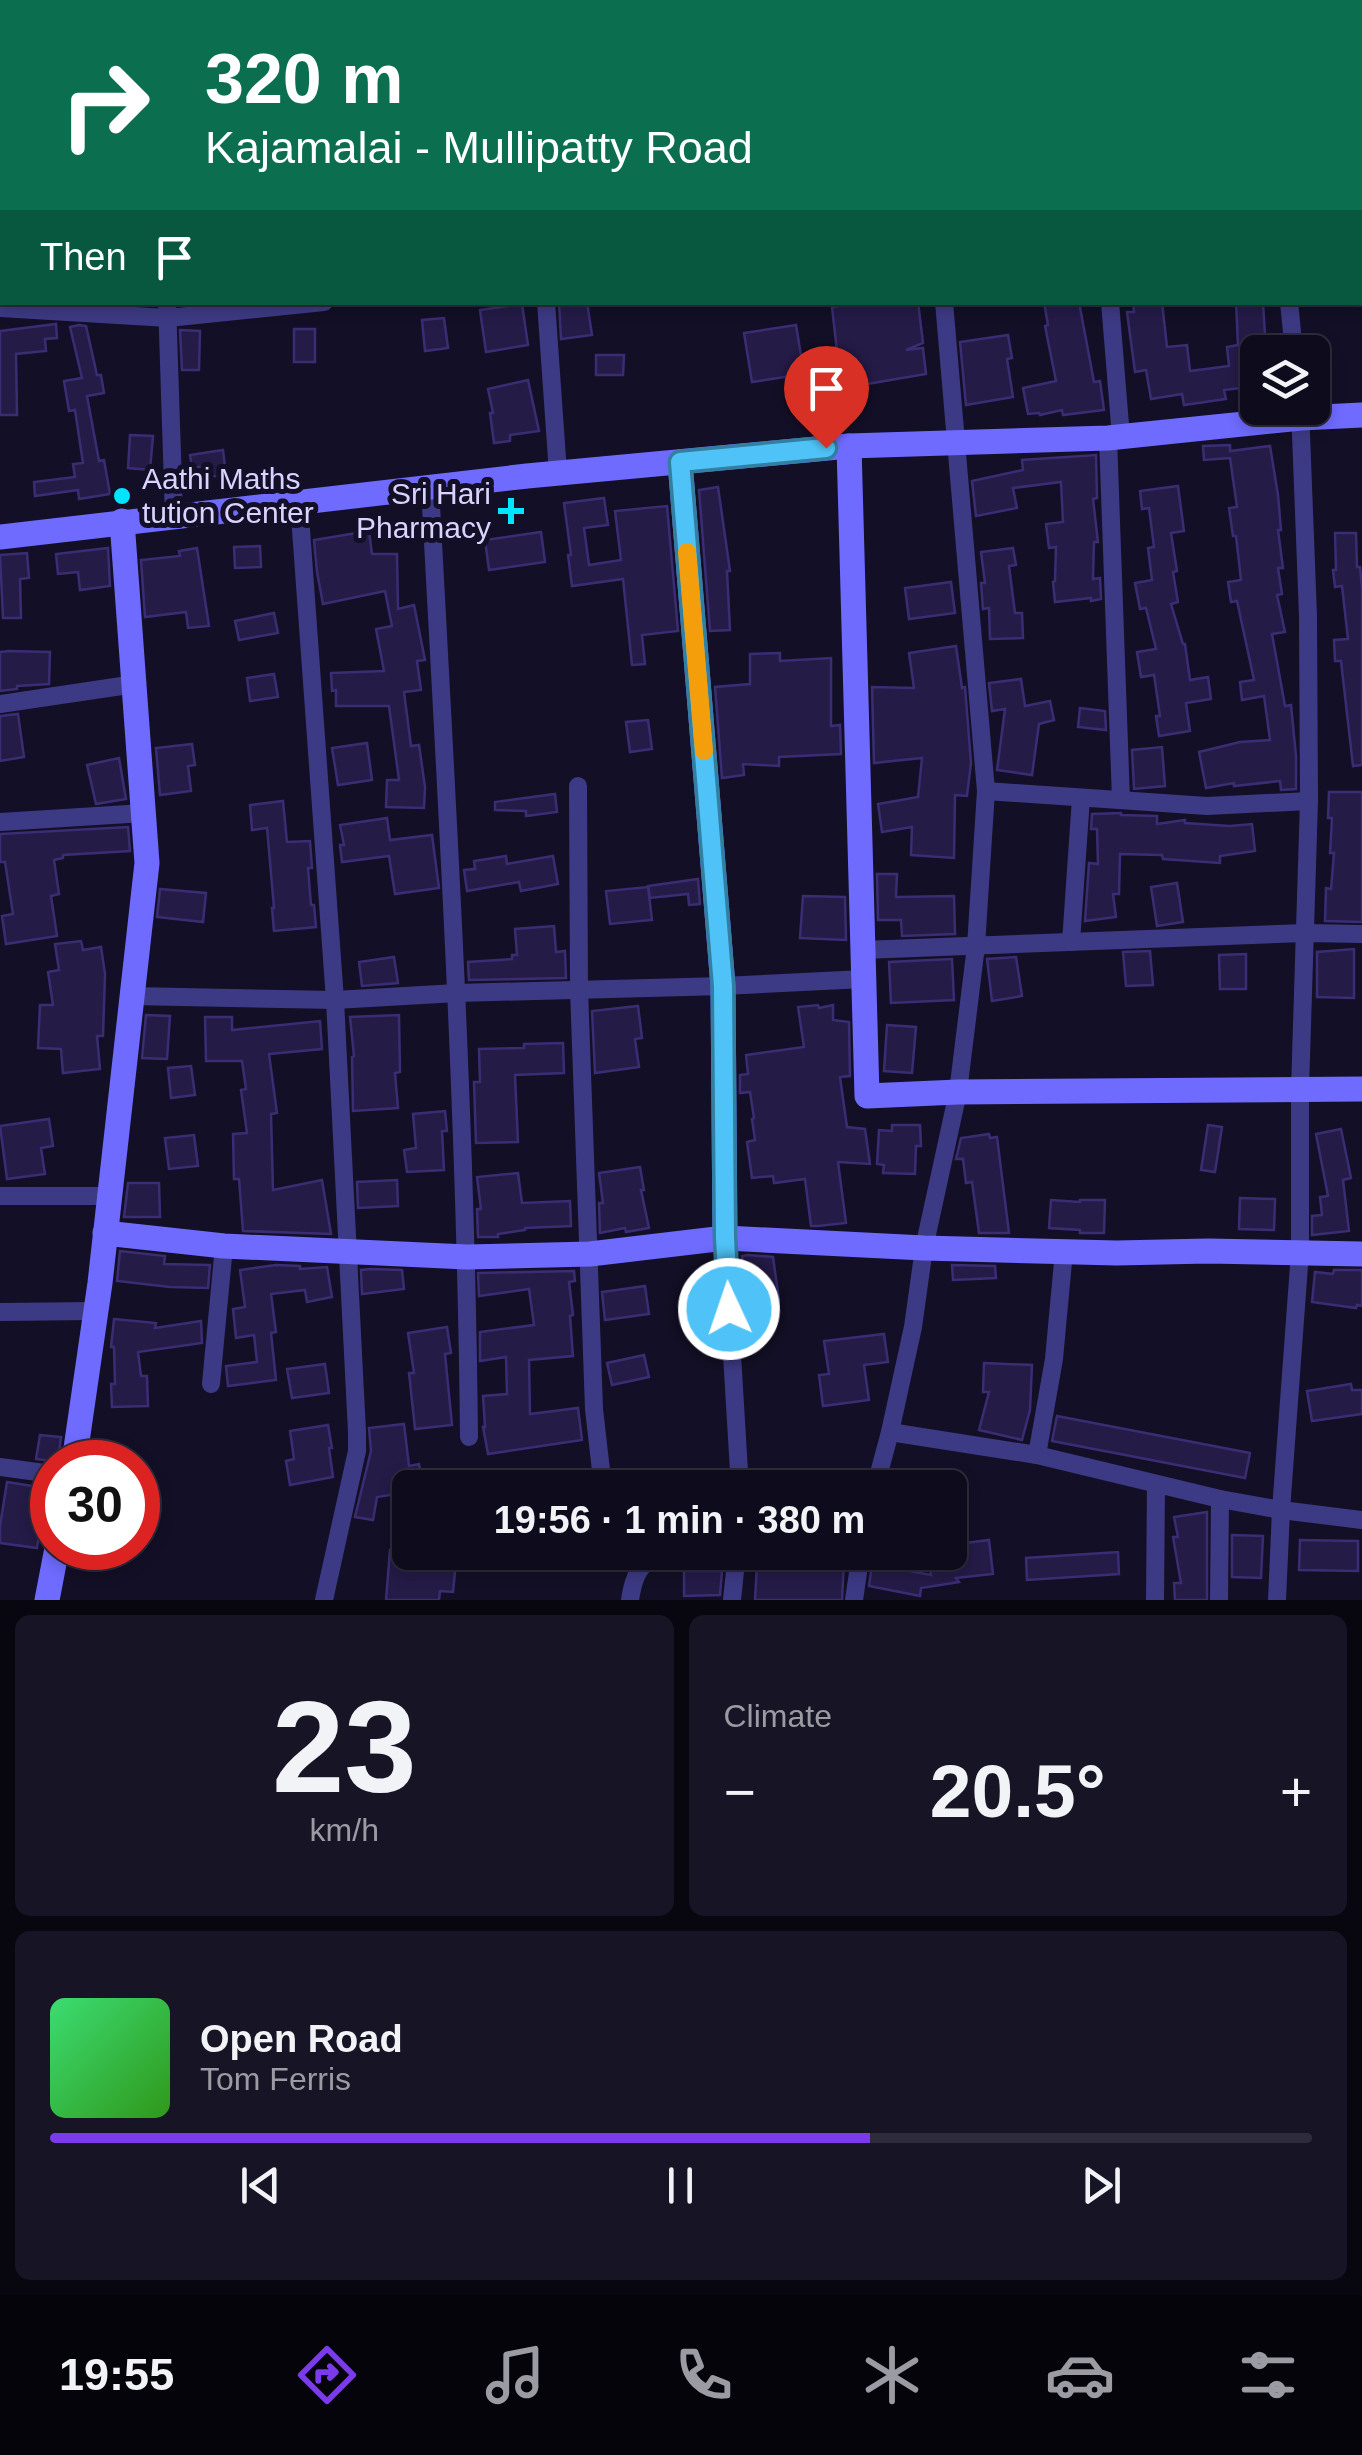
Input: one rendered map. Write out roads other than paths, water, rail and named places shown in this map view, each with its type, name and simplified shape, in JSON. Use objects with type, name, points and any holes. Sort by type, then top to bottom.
[{"type":"street","points":[[0,308],[168,310],[266,305]]},
{"type":"street","points":[[546,305],[558,473]]},
{"type":"street","points":[[880,1470],[958,1092],[976,946],[986,791],[944,305]]},
{"type":"street","points":[[1110,305],[1121,800]]},
{"type":"street","points":[[1288,305],[1292,335]]},
{"type":"street","points":[[168,310],[174,516]]},
{"type":"street","points":[[1330,413],[1362,415]]},
{"type":"street","points":[[0,536],[558,473],[850,446],[1114,437],[1240,420]]},
{"type":"street","points":[[1277,1600],[1300,1252],[1300,1089],[1309,802],[1308,616],[1301,425]]},
{"type":"street","points":[[850,446],[867,1096],[1362,1089]]},
{"type":"street","points":[[680,462],[723,986],[725,1238],[739,1470]]},
{"type":"street","points":[[430,487],[468,1256],[469,1437]]},
{"type":"street","points":[[299,502],[335,1000],[357,1451],[324,1600]]},
{"type":"street","points":[[77,1440],[106,1233],[148,864],[122,521]]},
{"type":"street","points":[[0,704],[135,684]]},
{"type":"street","points":[[578,786],[579,989],[594,1409],[601,1470]]},
{"type":"street","points":[[986,791],[1207,806],[1309,802]]},
{"type":"street","points":[[1070,942],[1081,798]]},
{"type":"street","points":[[0,822],[144,813]]},
{"type":"street","points":[[863,950],[1362,934]]},
{"type":"street","points":[[132,996],[335,1000],[864,979]]},
{"type":"street","points":[[0,1196],[110,1196]]},
{"type":"street","points":[[106,1233],[224,1246],[468,1256],[590,1254],[725,1238],[1117,1253],[1362,1254]]},
{"type":"street","points":[[211,1384],[224,1246]]},
{"type":"street","points":[[1036,1455],[1054,1359],[1064,1251]]},
{"type":"street","points":[[0,1312],[95,1311]]},
{"type":"street","points":[[890,1432],[1036,1455],[1220,1499],[1362,1520]]},
{"type":"street","points":[[0,1467],[30,1471]]},
{"type":"street","points":[[1155,1600],[1156,1484]]},
{"type":"street","points":[[1219,1600],[1220,1499]]},
{"type":"street","points":[[48,1600],[54,1570]]},
{"type":"street","points":[[630,1600],[636,1570]]},
{"type":"street","points":[[732,1600],[735,1570]]},
{"type":"street","points":[[854,1600],[858,1570]]},
{"type":"place","name":"Aathi Maths tution Center","points":[[122,496]]},
{"type":"place","name":"Sri Hari Pharmacy","points":[[511,511]]}]
